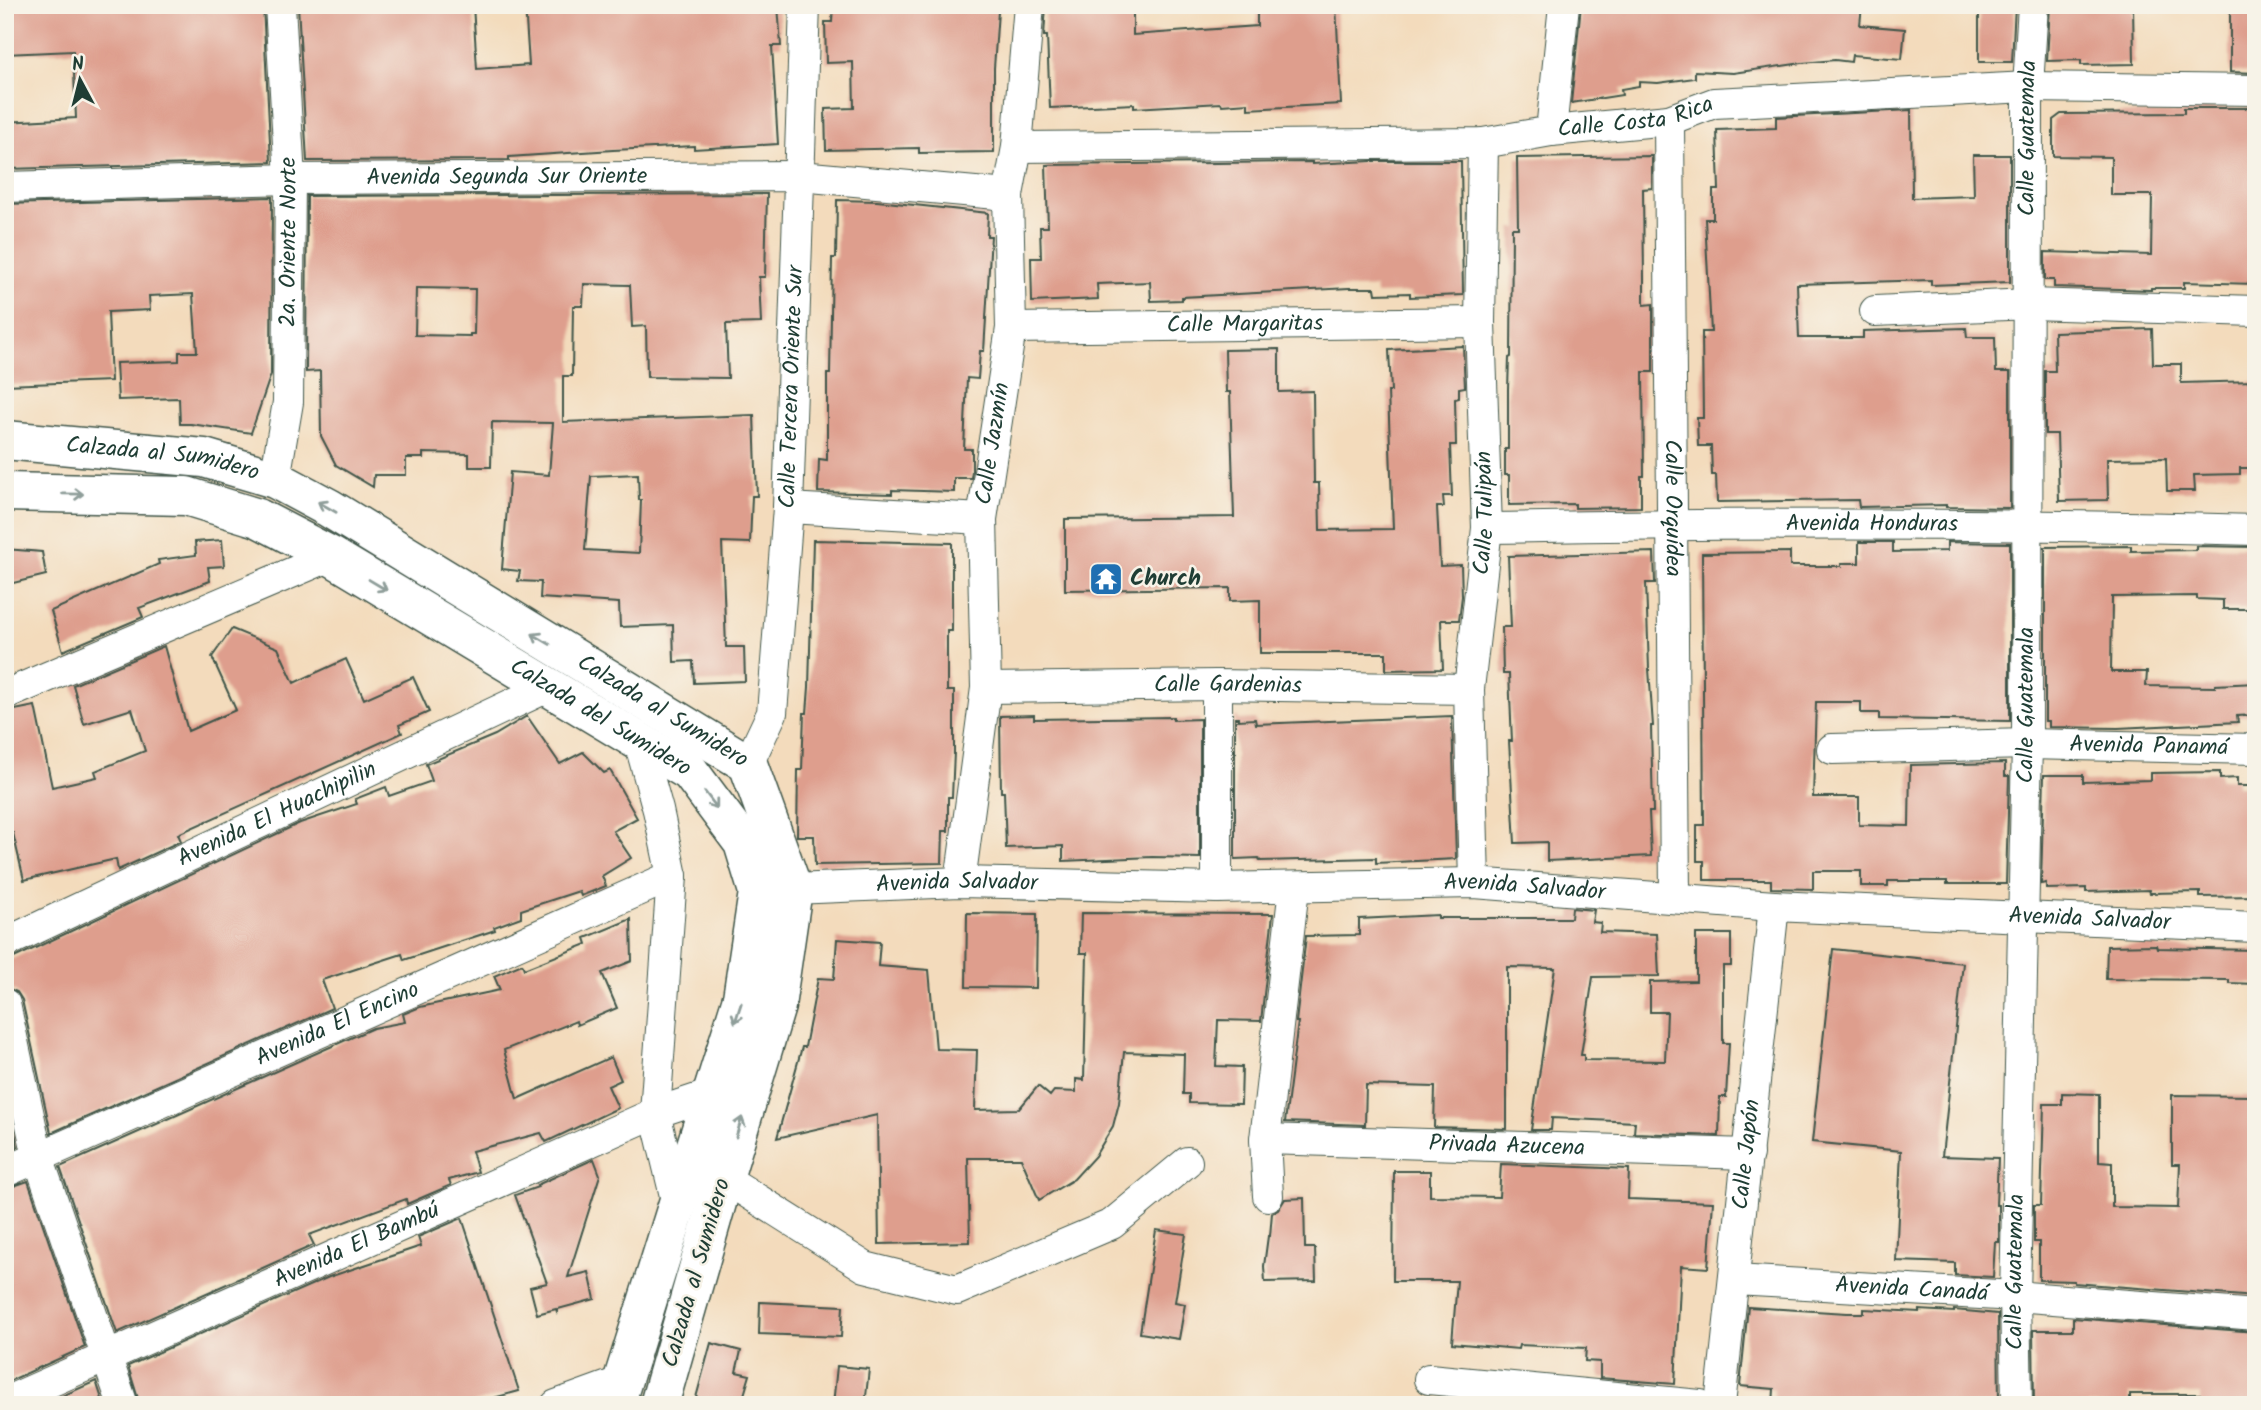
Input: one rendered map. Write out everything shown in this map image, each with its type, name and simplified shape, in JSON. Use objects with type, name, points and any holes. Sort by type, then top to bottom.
[{"type":"main road","name":"Calzada al Sumidero","points":[[5,440],[204,458],[275,479],[329,508],[748,764],[793,889],[776,1006],[659,1405]]},
{"type":"main road","name":"Calzada del Sumidero","points":[[5,492],[186,496],[258,518],[331,556],[690,772],[743,843],[758,892],[743,999],[618,1393]]},
{"type":"main road","points":[[644,1313],[684,1324]]},
{"type":"street","name":"2a. Oriente Norte","points":[[275,479],[288,402],[290,179],[280,5]]},
{"type":"street","name":"Calle Tercera Oriente Sur","points":[[748,764],[772,713],[788,508],[805,5]]},
{"type":"street","name":"Calle Jazmín","points":[[960,882],[986,688],[982,519],[1011,327],[1008,195],[1017,147],[1030,5]]},
{"type":"street","points":[[1551,131],[1564,5]]},
{"type":"street","name":"Calle Guatemala","points":[[2017,1405],[2015,1296],[2024,916],[2029,524],[2028,88],[2033,5]]},
{"type":"street","name":"Calle Costa Rica","points":[[1017,147],[1483,143],[1551,131],[1670,120],[1714,103],[2028,88],[2256,90]]},
{"type":"street","name":"Calle Orquídea","points":[[1670,120],[1675,897]]},
{"type":"street","name":"Calle Tulipán","points":[[1474,883],[1469,689],[1487,528],[1480,322],[1483,143]]},
{"type":"street","name":"Avenida Segunda Sur Oriente","points":[[5,187],[290,179],[800,176],[1008,195]]},
{"type":"street","points":[[1875,311],[2029,304],[2256,311]]},
{"type":"street","name":"Calle Margaritas","points":[[1011,327],[1480,322]]},
{"type":"street","points":[[788,508],[982,519]]},
{"type":"street","name":"Avenida Honduras","points":[[1487,528],[1674,524],[2029,524],[2256,530]]},
{"type":"street","points":[[5,695],[331,556]]},
{"type":"street","points":[[1217,685],[1217,888]]},
{"type":"street","name":"Calle Gardenias","points":[[986,688],[1217,685],[1469,689]]},
{"type":"street","name":"Avenida El Huachipilin","points":[[5,943],[548,687]]},
{"type":"street","points":[[639,741],[672,876],[655,1113],[677,1203]]},
{"type":"street","name":"Avenida Panamá","points":[[1832,749],[2027,744],[2256,749]]},
{"type":"street","name":"Avenida El Encino","points":[[5,1172],[672,876]]},
{"type":"street","name":"Avenida Salvador","points":[[793,889],[960,882],[1217,888],[1474,883],[1774,906],[2256,927]]},
{"type":"street","points":[[1268,1196],[1265,1139],[1294,888]]},
{"type":"street","name":"Calle Japón","points":[[1720,1405],[1774,906]]},
{"type":"street","points":[[5,1004],[38,1157],[123,1405]]},
{"type":"street","name":"Avenida El Bambú","points":[[5,1402],[655,1113],[712,1094]]},
{"type":"street","name":"Privada Azucena","points":[[1265,1139],[1748,1154]]},
{"type":"street","points":[[724,1178],[865,1267],[957,1290],[1112,1224],[1187,1163]]},
{"type":"street","name":"Avenida Canadá","points":[[1734,1280],[2015,1296],[2256,1315]]},
{"type":"street","points":[[1429,1379],[1700,1405]]},
{"type":"street","points":[[565,1403],[618,1393]]},
{"type":"building","points":[[5,5],[263,5],[271,162],[5,169],[5,122],[76,118],[73,51],[5,54]]},
{"type":"building","points":[[298,5],[473,5],[477,69],[529,65],[525,5],[778,5],[781,46],[772,46],[778,144],[613,150],[509,157],[509,160],[307,161]]},
{"type":"building","points":[[833,5],[888,5],[888,11],[935,11],[935,5],[987,5],[988,11],[998,11],[994,68],[994,152],[919,153],[919,148],[826,150],[825,109],[854,108],[853,62],[826,63],[825,22],[832,22]]},
{"type":"building","points":[[1046,5],[1133,5],[1133,35],[1257,26],[1257,5],[1336,5],[1341,104],[1248,109],[1248,103],[1134,108],[1134,104],[1050,108],[1047,36],[1044,36]]},
{"type":"building","points":[[1581,5],[1862,5],[1860,25],[1905,29],[1902,59],[1852,55],[1851,62],[1835,60],[1802,63],[1733,73],[1695,71],[1695,78],[1658,83],[1639,82],[1639,86],[1621,89],[1622,95],[1571,103]]},
{"type":"building","points":[[1979,5],[2015,5],[2012,62],[1979,62]]},
{"type":"building","points":[[2050,5],[2133,5],[2134,64],[2081,65],[2081,60],[2047,61]]},
{"type":"building","points":[[2230,5],[2256,5],[2256,73],[2230,72]]},
{"type":"building","points":[[2184,108],[2256,108],[2256,284],[2184,282],[2184,288],[2151,290],[2054,287],[2054,280],[2045,280],[2045,252],[2151,255],[2152,195],[2111,195],[2111,157],[2053,156],[2053,120],[2061,114],[2184,113]]},
{"type":"building","points":[[1911,110],[1912,198],[1974,196],[1973,155],[2010,155],[2010,282],[1931,285],[1931,280],[1797,284],[1799,338],[1863,338],[1863,331],[1966,328],[1967,337],[1995,337],[1996,372],[2010,372],[2010,508],[1946,505],[1859,507],[1858,500],[1717,502],[1711,446],[1698,446],[1697,418],[1703,418],[1702,332],[1711,332],[1705,219],[1713,219],[1713,190],[1719,190],[1717,130],[1776,128],[1776,117]]},
{"type":"building","points":[[1652,156],[1652,188],[1643,189],[1644,305],[1653,304],[1653,372],[1643,372],[1644,476],[1641,476],[1641,507],[1509,505],[1509,475],[1505,475],[1505,449],[1508,449],[1511,357],[1512,228],[1518,228],[1517,158]]},
{"type":"building","points":[[1461,161],[1463,295],[1410,297],[1410,293],[1376,294],[1375,288],[1349,288],[1151,301],[1150,282],[1097,284],[1098,299],[1032,302],[1031,258],[1041,258],[1040,227],[1048,227],[1046,165],[1312,164]]},
{"type":"building","points":[[767,194],[765,277],[759,277],[761,323],[726,324],[728,378],[647,377],[646,326],[632,327],[630,285],[584,284],[583,306],[573,306],[572,376],[563,376],[563,422],[754,415],[757,496],[752,496],[750,543],[722,542],[726,647],[744,647],[745,681],[694,683],[693,661],[674,662],[673,625],[620,627],[619,603],[540,598],[541,582],[518,581],[520,571],[502,569],[510,472],[549,475],[553,423],[492,422],[491,467],[469,467],[469,454],[423,453],[423,458],[406,458],[406,475],[374,475],[373,487],[336,465],[321,436],[320,371],[306,372],[307,196]],"holes":[[[416,288],[475,289],[474,334],[415,335]],[[638,474],[641,500],[639,553],[585,550],[591,476]]]},
{"type":"building","points":[[272,197],[271,374],[251,433],[180,424],[179,398],[118,400],[116,363],[179,361],[179,352],[197,352],[193,294],[149,296],[150,310],[108,312],[111,381],[5,385],[5,204]]},
{"type":"building","points":[[837,200],[877,201],[988,213],[987,236],[991,236],[984,351],[980,351],[978,379],[967,378],[964,449],[972,449],[972,471],[971,478],[954,478],[954,492],[818,492],[819,459],[827,460],[827,374],[830,374],[832,258],[836,258]]},
{"type":"building","points":[[2152,329],[2153,364],[2181,364],[2181,383],[2256,381],[2256,468],[2240,468],[2240,474],[2194,475],[2195,491],[2167,491],[2166,458],[2107,459],[2108,500],[2059,501],[2057,434],[2045,434],[2045,371],[2055,371],[2054,332]]},
{"type":"building","points":[[1463,346],[1465,387],[1459,388],[1459,398],[1455,399],[1456,445],[1450,445],[1452,496],[1443,496],[1444,507],[1437,507],[1440,566],[1461,565],[1462,596],[1459,620],[1441,620],[1443,669],[1386,670],[1386,653],[1260,653],[1260,600],[1230,601],[1230,588],[1065,590],[1065,519],[1234,517],[1230,392],[1226,392],[1225,350],[1279,349],[1279,392],[1313,391],[1314,483],[1319,483],[1320,530],[1393,529],[1389,350]]},
{"type":"building","points":[[222,540],[224,566],[208,567],[210,581],[139,608],[143,617],[63,651],[51,611],[159,564],[158,560],[196,555],[195,542]]},
{"type":"building","points":[[813,540],[952,543],[952,631],[947,631],[947,691],[954,691],[954,752],[952,797],[948,797],[948,831],[943,831],[942,863],[815,865],[814,836],[797,836],[798,770],[802,770],[804,713],[807,713],[809,687]]},
{"type":"building","points":[[1859,542],[1893,542],[1893,552],[1947,551],[1947,542],[2010,543],[2010,721],[1879,719],[1879,713],[1861,713],[1861,702],[1816,702],[1813,797],[1859,797],[1859,825],[1909,826],[1910,765],[2005,763],[2005,776],[2009,776],[2006,884],[1888,881],[1888,886],[1861,886],[1861,871],[1813,871],[1813,889],[1771,888],[1771,880],[1704,880],[1704,861],[1697,861],[1697,825],[1704,825],[1702,553],[1790,552],[1790,566],[1841,566],[1841,563],[1859,563]]},
{"type":"building","points":[[2131,546],[2131,551],[2196,550],[2196,546],[2256,547],[2256,609],[2223,609],[2223,600],[2197,599],[2197,596],[2112,597],[2111,672],[2147,672],[2146,686],[2215,687],[2256,683],[2256,715],[2237,716],[2238,722],[2118,728],[2049,727],[2049,721],[2045,721],[2045,547]]},
{"type":"building","points":[[5,549],[42,552],[46,575],[5,585]]},
{"type":"building","points":[[1654,552],[1655,583],[1646,583],[1653,726],[1653,812],[1649,812],[1651,856],[1547,861],[1547,842],[1515,843],[1509,741],[1512,741],[1509,674],[1503,674],[1502,627],[1511,627],[1508,556]]},
{"type":"building","points":[[232,629],[278,648],[294,683],[346,659],[364,699],[413,677],[429,712],[399,725],[402,733],[178,834],[181,841],[118,870],[116,859],[24,880],[13,833],[5,835],[5,712],[35,706],[52,787],[97,777],[95,771],[145,751],[132,709],[84,724],[73,685],[164,646],[188,731],[236,710],[212,657]]},
{"type":"building","points":[[1034,715],[1034,719],[1200,719],[1200,858],[1063,861],[1063,846],[1006,848],[1004,792],[1001,792],[1000,716]]},
{"type":"building","points":[[527,716],[560,764],[583,752],[604,773],[610,770],[637,818],[613,831],[631,858],[602,876],[606,886],[581,896],[579,891],[521,910],[521,917],[494,927],[495,930],[404,960],[402,954],[322,980],[332,1008],[51,1133],[22,1000],[17,992],[5,987],[5,960],[300,823],[357,804],[355,799],[386,787],[389,796],[432,781],[426,764],[495,735]]},
{"type":"building","points":[[1452,716],[1456,859],[1376,863],[1376,858],[1260,861],[1259,858],[1235,859],[1235,717],[1238,717],[1238,720],[1255,719],[1256,724]]},
{"type":"building","points":[[2220,772],[2220,779],[2237,778],[2237,786],[2256,786],[2256,896],[2200,897],[2200,892],[2150,893],[2149,890],[2086,892],[2086,888],[2046,889],[2046,883],[2041,884],[2044,775],[2083,775],[2083,782],[2151,780],[2151,773]]},
{"type":"building","points":[[1572,908],[1594,910],[1592,922],[1601,923],[1600,932],[1657,934],[1659,976],[1593,977],[1581,1055],[1584,1055],[1584,1060],[1665,1061],[1667,1012],[1650,1012],[1650,982],[1696,981],[1696,934],[1731,934],[1731,966],[1723,966],[1723,1043],[1729,1043],[1726,1097],[1720,1097],[1719,1136],[1634,1133],[1635,1122],[1552,1118],[1551,1130],[1531,1130],[1555,968],[1507,967],[1507,1129],[1434,1127],[1435,1087],[1366,1085],[1365,1125],[1285,1122],[1306,936],[1359,935],[1359,919],[1438,915],[1438,918],[1571,918]]},
{"type":"building","points":[[967,913],[1037,914],[1036,988],[966,987]]},
{"type":"building","points":[[1081,913],[1273,914],[1261,1021],[1218,1020],[1216,1066],[1242,1067],[1241,1104],[1189,1103],[1189,1094],[1183,1094],[1184,1054],[1124,1052],[1119,1103],[1113,1126],[1095,1156],[1074,1179],[1039,1200],[1021,1158],[968,1158],[970,1242],[879,1244],[877,1115],[777,1138],[802,1047],[805,1047],[818,978],[834,979],[837,939],[880,942],[878,966],[929,970],[936,1049],[977,1050],[975,1110],[1019,1109],[1038,1086],[1050,1096],[1054,1091],[1076,1092],[1076,1079],[1084,1080],[1087,953],[1080,953]]},
{"type":"building","points":[[631,919],[632,961],[602,973],[617,1008],[504,1050],[517,1099],[611,1057],[621,1080],[608,1086],[618,1108],[546,1142],[541,1133],[472,1151],[478,1172],[449,1180],[451,1185],[407,1204],[406,1199],[309,1235],[314,1245],[117,1333],[60,1167],[373,1028],[405,1022],[403,1014],[420,1007],[500,990],[494,976],[522,964],[524,969],[587,944],[585,938]]},
{"type":"building","points":[[2156,945],[2157,948],[2256,950],[2256,984],[2229,983],[2229,980],[2106,979],[2107,946]]},
{"type":"building","points":[[1833,949],[1963,963],[1942,1156],[1998,1158],[1996,1205],[1999,1205],[1999,1242],[1995,1242],[1993,1277],[1955,1275],[1955,1263],[1896,1261],[1901,1151],[1812,1142]]},
{"type":"building","points":[[5,1088],[18,1147],[5,1153]]},
{"type":"building","points":[[2062,1093],[2099,1094],[2099,1162],[2112,1163],[2112,1207],[2178,1208],[2180,1164],[2172,1164],[2172,1095],[2256,1098],[2256,1297],[2039,1280],[2039,1242],[2034,1242],[2034,1205],[2041,1205],[2044,1104],[2062,1104]]},
{"type":"building","points":[[594,1159],[600,1175],[568,1277],[589,1272],[595,1299],[558,1309],[557,1312],[556,1309],[537,1314],[530,1287],[547,1283],[515,1195],[538,1187],[537,1185]]},
{"type":"building","points":[[1501,1164],[1629,1169],[1628,1199],[1713,1202],[1708,1268],[1681,1266],[1675,1384],[1600,1378],[1600,1362],[1585,1361],[1586,1348],[1519,1345],[1518,1349],[1452,1343],[1457,1281],[1393,1281],[1394,1171],[1430,1171],[1430,1196],[1499,1197]]},
{"type":"building","points":[[28,1181],[85,1347],[5,1383],[5,1189]]},
{"type":"building","points":[[1304,1198],[1305,1248],[1315,1248],[1316,1281],[1265,1282],[1264,1266],[1272,1213],[1278,1210],[1285,1199]]},
{"type":"building","points":[[462,1218],[519,1391],[468,1405],[140,1405],[128,1366],[329,1277],[421,1246],[418,1237]]},
{"type":"building","points":[[1156,1230],[1186,1234],[1175,1302],[1185,1304],[1179,1339],[1140,1333]]},
{"type":"building","points":[[760,1302],[843,1306],[841,1337],[759,1334]]},
{"type":"building","points":[[1748,1307],[1847,1313],[1864,1313],[1864,1309],[1919,1312],[1954,1310],[1998,1314],[1999,1405],[1773,1405],[1774,1389],[1740,1386]]},
{"type":"building","points":[[2073,1318],[2256,1332],[2256,1405],[2200,1405],[2200,1394],[2130,1394],[2130,1405],[2034,1405],[2033,1330],[2073,1330]]},
{"type":"building","points":[[711,1343],[741,1351],[736,1372],[750,1375],[741,1405],[694,1405]]},
{"type":"building","points":[[837,1366],[869,1369],[865,1405],[833,1405]]},
{"type":"building","points":[[96,1381],[104,1405],[42,1405]]},
{"type":"place","name":"Church","points":[[1106,579]]}]
